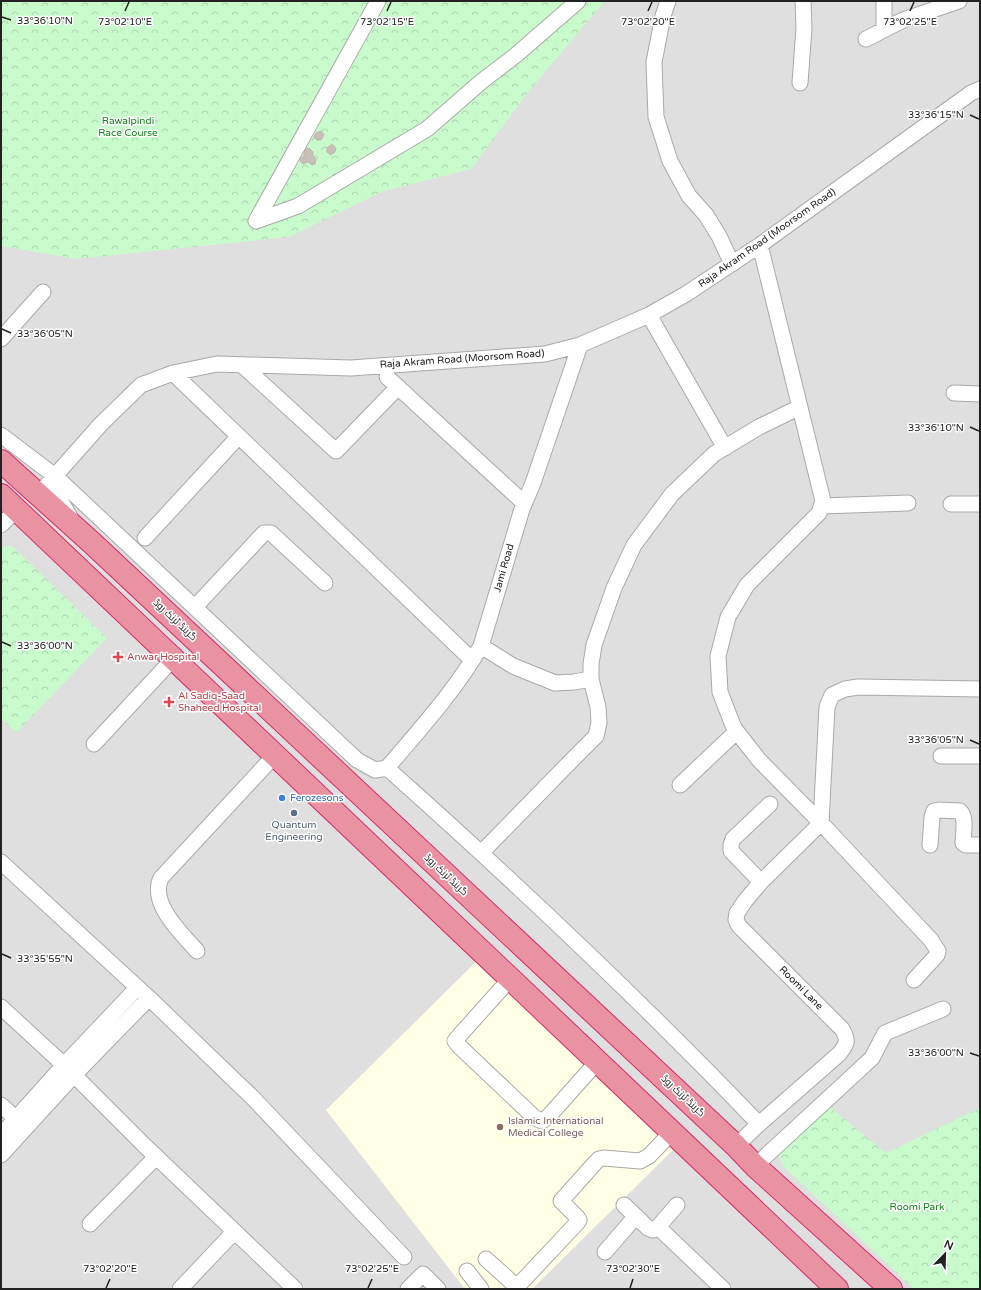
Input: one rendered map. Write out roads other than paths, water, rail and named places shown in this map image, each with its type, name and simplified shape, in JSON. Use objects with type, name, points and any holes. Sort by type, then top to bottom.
[{"type":"highway","name":"گرینڈ ٹرنک روڈ","points":[[4,464],[78,531],[736,1146],[755,1166],[891,1289]]},
{"type":"highway","points":[[9,502],[672,1132],[825,1284]]},
{"type":"street","points":[[378,1],[256,220],[298,206],[427,129],[578,1]]},
{"type":"street","points":[[668,1],[654,62],[656,117],[670,161],[689,196],[706,215],[719,236],[732,264]]},
{"type":"street","points":[[800,83],[804,28],[803,1]]},
{"type":"street","points":[[884,1],[884,30]]},
{"type":"street","points":[[866,39],[903,20],[959,1]]},
{"type":"street","points":[[976,91],[980,78]]},
{"type":"street","name":"Raja Akram Road (Moorsom Road)","points":[[38,495],[101,424],[141,385],[173,373],[217,364],[351,368],[545,354],[580,345],[649,315],[686,294],[760,245],[976,91]]},
{"type":"street","points":[[760,245],[823,501],[819,513],[747,585],[728,617],[718,656],[720,692],[736,732],[759,760],[821,823],[931,940],[938,951],[938,955],[914,980]]},
{"type":"street","points":[[1,339],[43,292]]},
{"type":"street","points":[[649,315],[725,448]]},
{"type":"street","name":"Jami Road","points":[[387,768],[449,694],[481,646],[524,503],[580,345]]},
{"type":"street","points":[[242,365],[336,451],[392,382],[524,503]]},
{"type":"street","points":[[173,373],[472,660]]},
{"type":"street","points":[[954,394],[980,394]]},
{"type":"street","points":[[482,852],[596,736],[599,723],[598,707],[591,679],[591,664],[594,645],[614,588],[634,545],[672,494],[714,454],[759,427],[800,407]]},
{"type":"street","points":[[1,435],[55,476],[357,760],[375,770],[387,768],[482,852],[677,1040],[759,1124]]},
{"type":"street","points":[[145,538],[239,436]]},
{"type":"street","points":[[4,464],[27,471],[55,476]]},
{"type":"street","points":[[55,476],[56,493],[78,531]]},
{"type":"street","points":[[1,525],[9,502]]},
{"type":"street","points":[[821,506],[908,503]]},
{"type":"street","points":[[951,504],[980,504]]},
{"type":"street","points":[[195,607],[264,533],[271,533],[325,583]]},
{"type":"street","points":[[481,646],[513,666],[555,683],[591,679]]},
{"type":"street","points":[[94,744],[173,659]]},
{"type":"street","points":[[821,823],[827,707],[832,695],[845,689],[858,687],[980,689]]},
{"type":"street","points":[[680,785],[736,732]]},
{"type":"street","points":[[197,951],[173,925],[166,915],[159,896],[157,885],[161,878],[275,755]]},
{"type":"street","points":[[941,756],[980,756]]},
{"type":"street","points":[[761,882],[731,851],[731,845],[733,839],[770,804]]},
{"type":"street","points":[[930,845],[932,817],[934,811],[940,810],[962,812],[963,843],[966,845],[980,845]]},
{"type":"street","name":"Roomi Lane","points":[[736,1146],[839,1054],[846,1046],[847,1040],[842,1029],[739,926],[736,920],[737,913],[761,882],[821,823]]},
{"type":"street","points":[[1,862],[149,998],[252,1097],[404,1257]]},
{"type":"street","points":[[510,979],[455,1041],[459,1046],[535,1118],[542,1121],[548,1117],[597,1062]]},
{"type":"street","points":[[1,1155],[137,988]]},
{"type":"street","points":[[1,1135],[16,1119],[149,998]]},
{"type":"street","points":[[1,1007],[69,1070],[156,1157],[295,1289]]},
{"type":"street","points":[[755,1166],[872,1058],[885,1033],[943,1009]]},
{"type":"street","points":[[1,1105],[16,1119]]},
{"type":"street","points":[[486,1259],[516,1288],[579,1220],[561,1201],[595,1163],[604,1158],[640,1162],[649,1156],[672,1132]]},
{"type":"street","points":[[90,1224],[156,1157]]},
{"type":"street","points":[[624,1205],[648,1228],[653,1230],[658,1227],[677,1205]]},
{"type":"street","points":[[604,1252],[636,1216]]},
{"type":"street","points":[[658,1227],[720,1288]]},
{"type":"street","points":[[180,1289],[234,1232]]},
{"type":"street","points":[[467,1271],[481,1289]]},
{"type":"street","points":[[408,1289],[423,1274],[438,1289]]},
{"type":"place","name":"Anwar Hospital","points":[[118,657]]},
{"type":"place","name":"Al Sadiq-Saad Shaheed Hospital","points":[[169,702]]},
{"type":"place","name":"Ferozesons","points":[[282,798]]},
{"type":"place","name":"Quantum Engineering","points":[[294,813]]},
{"type":"place","name":"Islamic International Medical College","points":[[500,1127]]},
{"type":"park label","name":"Rawalpindi Race Course","points":[[128,126]]},
{"type":"park label","name":"Roomi Park","points":[[917,1207]]}]
